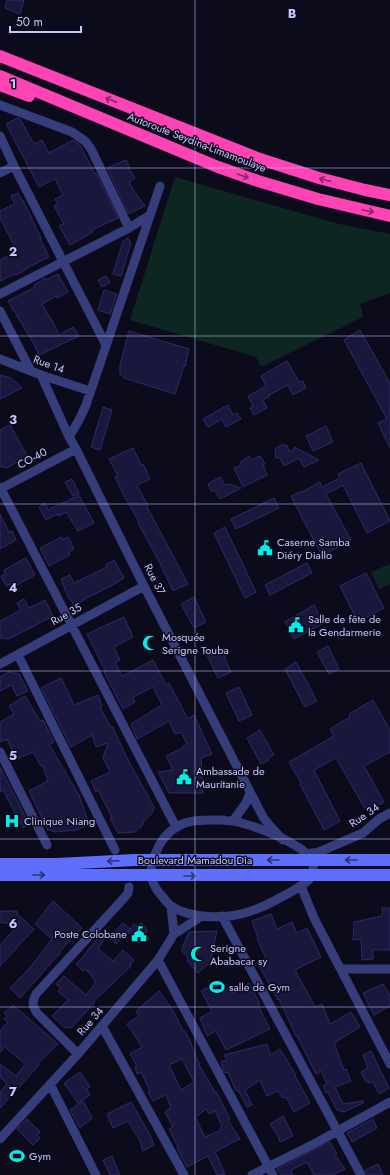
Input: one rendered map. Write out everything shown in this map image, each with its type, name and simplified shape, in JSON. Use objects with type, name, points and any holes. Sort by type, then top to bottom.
[{"type":"highway","name":"Autoroute Seydina-Limamoulaye","points":[[0,56],[260,159],[319,178],[390,196]]},
{"type":"highway","name":"Autoroute Seydina-Limamoulaye","points":[[0,76],[218,167],[318,199],[390,216]]},
{"type":"highway","points":[[0,85],[136,138],[218,167]]},
{"type":"street","points":[[0,105],[72,132],[85,141],[91,150],[129,228]]},
{"type":"street","points":[[0,136],[106,345]]},
{"type":"street","points":[[0,173],[14,166]]},
{"type":"street","points":[[69,437],[83,413],[160,186]]},
{"type":"street","points":[[0,294],[129,228],[150,215]]},
{"type":"street","points":[[0,311],[31,371]]},
{"type":"street","name":"Rue 14","points":[[0,359],[90,392]]},
{"type":"street","name":"Rue 37","points":[[41,375],[69,437],[250,793],[263,817],[283,840]]},
{"type":"street","name":"CO-40","points":[[0,488],[76,449]]},
{"type":"street","points":[[0,488],[176,827]]},
{"type":"street","name":"Rue 35","points":[[2,663],[144,586]]},
{"type":"street","points":[[0,653],[2,663]]},
{"type":"street","points":[[18,655],[114,850]]},
{"type":"street","points":[[0,752],[47,845]]},
{"type":"street","points":[[233,821],[246,803],[250,793]]},
{"type":"street","name":"Rue 34","points":[[309,857],[364,833],[379,819],[390,813]]},
{"type":"street","points":[[199,821],[233,821],[245,824],[292,844],[309,857],[313,868],[312,875],[301,886],[266,906],[246,913],[222,916],[202,916],[183,912],[171,906],[159,893],[151,876],[152,861],[162,840],[176,827],[186,823],[199,821]]},
{"type":"street","name":"Boulevard Mamadou Dia","points":[[0,864],[57,864],[135,860],[152,861],[309,857],[390,860]]},
{"type":"street","name":"Boulevard Mamadou Dia","points":[[0,875],[390,875]]},
{"type":"street","points":[[301,886],[314,918],[390,1064]]},
{"type":"street","points":[[78,1054],[37,1013],[32,1001],[36,994],[124,898],[128,893],[129,887]]},
{"type":"street","points":[[171,906],[174,934],[202,916]]},
{"type":"street","points":[[222,916],[361,1175]]},
{"type":"street","name":"Rue 34","points":[[0,1139],[102,1026],[158,960],[174,934]]},
{"type":"street","points":[[158,960],[271,1171]]},
{"type":"street","points":[[341,969],[390,969]]},
{"type":"street","points":[[102,1026],[184,1175]]},
{"type":"street","points":[[50,1084],[96,1175]]},
{"type":"street","points":[[252,1175],[271,1171],[314,1144],[390,1102]]},
{"type":"green space","points":[[175,177],[339,224],[390,234],[390,293],[360,304],[363,317],[261,367],[256,357],[130,320]]},
{"type":"green space","points":[[390,564],[390,584],[379,589],[371,572]]},
{"type":"building","points":[[7,0],[24,0],[20,14],[5,8]]},
{"type":"building","points":[[17,118],[20,119],[34,144],[42,140],[49,153],[73,140],[80,145],[95,174],[96,173],[118,218],[92,230],[93,232],[70,245],[59,226],[64,224],[54,206],[58,204],[55,199],[63,195],[55,179],[39,187],[6,124]]},
{"type":"building","points":[[126,160],[130,168],[129,169],[135,178],[129,182],[145,206],[130,213],[128,213],[107,168]]},
{"type":"building","points":[[18,193],[23,200],[49,257],[16,275],[15,274],[0,281],[0,260],[17,251],[0,218],[0,211],[15,204],[11,196]]},
{"type":"building","points":[[128,238],[131,243],[121,276],[113,274],[123,241]]},
{"type":"building","points":[[58,274],[68,292],[57,298],[56,296],[42,304],[59,335],[73,327],[79,336],[39,355],[8,301],[35,287],[34,285],[45,278],[46,280]]},
{"type":"building","points":[[106,276],[110,282],[102,287],[98,280]]},
{"type":"building","points":[[104,290],[117,294],[110,314],[98,310]]},
{"type":"building","points":[[360,330],[390,383],[390,448],[378,423],[387,419],[344,340]]},
{"type":"building","points":[[129,331],[189,349],[185,367],[184,366],[175,394],[124,378],[120,374],[120,365]]},
{"type":"building","points":[[287,361],[299,382],[303,381],[306,388],[293,395],[288,385],[269,395],[270,396],[263,400],[267,408],[254,415],[250,408],[253,406],[248,396],[266,386],[261,376]]},
{"type":"building","points":[[0,375],[11,378],[22,388],[0,399]]},
{"type":"building","points":[[228,405],[233,415],[237,413],[241,419],[226,427],[222,419],[208,427],[203,419]]},
{"type":"building","points":[[103,407],[112,410],[100,450],[91,447]]},
{"type":"building","points":[[10,425],[29,459],[22,462],[21,460],[7,468],[0,466],[0,430]]},
{"type":"building","points":[[326,426],[333,442],[313,451],[306,436]]},
{"type":"building","points":[[283,444],[284,446],[287,445],[289,452],[295,449],[294,447],[319,460],[304,467],[299,458],[284,466],[280,458],[276,458],[275,449]]},
{"type":"building","points":[[133,448],[150,479],[137,485],[188,584],[173,591],[159,561],[138,523],[139,522],[122,492],[115,477],[118,476],[109,459]]},
{"type":"building","points":[[249,456],[252,460],[260,456],[265,464],[263,465],[267,475],[243,487],[234,468],[240,466],[240,463]]},
{"type":"building","points":[[361,463],[390,521],[367,533],[343,485],[326,494],[351,540],[322,556],[291,496],[320,482],[322,487],[340,478],[338,474]]},
{"type":"building","points":[[220,477],[225,485],[229,484],[241,488],[220,499],[214,490],[212,492],[208,484]]},
{"type":"building","points":[[72,479],[79,493],[73,496],[65,482]]},
{"type":"building","points":[[79,495],[94,523],[78,531],[66,512],[58,516],[57,514],[46,520],[39,507],[45,503],[48,510]]},
{"type":"building","points":[[274,498],[279,508],[236,529],[231,519]]},
{"type":"building","points":[[0,514],[9,532],[12,531],[16,540],[0,549]]},
{"type":"building","points":[[225,527],[256,592],[245,598],[214,533]]},
{"type":"building","points":[[62,537],[63,540],[68,537],[74,549],[69,552],[70,555],[49,566],[40,548]]},
{"type":"building","points":[[26,558],[35,575],[13,587],[11,584],[6,586],[1,576],[5,574],[4,570]]},
{"type":"building","points":[[114,560],[124,578],[74,606],[64,589],[61,579],[70,575],[74,583],[107,567],[106,565]]},
{"type":"building","points":[[307,563],[312,573],[270,595],[265,585]]},
{"type":"building","points":[[366,573],[384,608],[358,622],[340,586]]},
{"type":"building","points":[[194,597],[206,622],[194,628],[181,604]]},
{"type":"building","points":[[24,599],[29,608],[45,600],[53,616],[9,639],[0,638],[0,621],[21,610],[17,603]]},
{"type":"building","points":[[314,605],[324,623],[294,639],[285,622]]},
{"type":"building","points":[[124,617],[133,637],[114,647],[120,660],[115,662],[122,676],[153,660],[166,685],[169,683],[188,719],[194,715],[212,754],[201,758],[203,793],[169,793],[158,772],[173,770],[166,756],[183,748],[182,747],[187,744],[181,732],[175,734],[169,721],[137,739],[131,724],[162,705],[153,687],[133,697],[135,702],[123,709],[104,672],[106,672],[87,634]]},
{"type":"building","points":[[328,646],[339,669],[329,674],[317,652]]},
{"type":"building","points":[[221,649],[231,672],[218,678],[207,655]]},
{"type":"building","points":[[296,662],[317,701],[305,707],[285,669]]},
{"type":"building","points":[[9,672],[19,674],[28,691],[17,696],[12,685],[0,691],[0,677]]},
{"type":"building","points":[[61,678],[74,705],[98,695],[102,706],[100,707],[110,726],[112,726],[128,760],[154,807],[153,812],[135,832],[118,833],[110,818],[112,817],[98,790],[96,792],[91,781],[110,772],[103,758],[108,743],[96,747],[92,735],[71,747],[41,688]]},
{"type":"building","points":[[239,687],[252,715],[239,721],[226,693]]},
{"type":"building","points":[[25,696],[40,721],[43,720],[54,742],[49,744],[79,795],[89,824],[77,830],[55,832],[47,829],[29,791],[48,781],[43,766],[41,766],[33,752],[16,759],[7,739],[0,742],[0,722],[14,714],[9,706]]},
{"type":"building","points":[[373,700],[390,730],[390,752],[364,766],[384,802],[367,812],[336,758],[314,770],[340,821],[324,830],[289,762],[334,736],[330,729],[350,717],[349,714]]},
{"type":"building","points":[[260,730],[274,755],[268,758],[269,760],[261,764],[247,738]]},
{"type":"building","points":[[0,767],[29,824],[23,828],[3,790],[0,792]]},
{"type":"building","points":[[53,901],[82,928],[60,951],[61,952],[20,998],[10,988],[29,969],[52,939],[35,924]]},
{"type":"building","points":[[382,908],[390,908],[390,950],[373,950],[373,959],[362,960],[361,939],[353,940],[354,922],[382,916]]},
{"type":"building","points":[[1,911],[17,911],[17,914],[34,929],[0,966],[0,945],[20,923],[1,923]]},
{"type":"building","points":[[271,914],[277,929],[292,922],[297,933],[307,928],[321,957],[295,970],[315,1007],[322,1004],[330,1024],[351,1012],[360,1027],[334,1043],[344,1070],[346,1069],[351,1081],[335,1087],[343,1104],[363,1101],[363,1103],[344,1112],[337,1110],[328,1092],[326,1093],[323,1086],[327,1084],[321,1071],[316,1074],[279,999],[278,1000],[257,962],[266,958],[257,939],[258,938],[252,921]]},
{"type":"building","points":[[123,923],[130,929],[116,944],[110,937]]},
{"type":"building","name":"Poste Colobane","points":[[142,923],[147,929],[144,939],[139,944],[128,932],[134,924],[137,926]]},
{"type":"building","name":"Serigne Ababacar sy","points":[[217,931],[211,958],[212,961],[198,973],[187,961],[188,958],[182,951],[189,932]]},
{"type":"building","points":[[102,933],[106,936],[98,949],[113,961],[123,950],[134,960],[130,964],[131,966],[94,1001],[95,1002],[72,1027],[65,1028],[52,1016],[68,1000],[58,991],[61,988],[56,984],[64,976],[86,995],[96,982],[86,969],[83,971],[76,964]]},
{"type":"building","points":[[249,983],[260,1004],[258,1005],[270,1029],[226,1050],[216,1031],[207,1036],[200,1018],[212,1011],[201,991],[212,986],[217,995],[228,988],[231,994]]},
{"type":"building","points":[[383,984],[390,995],[390,1006],[374,1015],[363,993]]},
{"type":"building","points":[[159,991],[172,1009],[189,1039],[200,1064],[199,1065],[215,1092],[216,1091],[230,1119],[228,1120],[240,1139],[215,1152],[225,1174],[217,1175],[208,1156],[187,1167],[169,1129],[173,1127],[165,1112],[171,1108],[166,1095],[153,1101],[141,1072],[137,1074],[135,1067],[137,1066],[130,1054],[142,1047],[127,1024],[139,1016],[136,1011]],"holes":[[[182,1059],[194,1082],[181,1090],[169,1065]],[[206,1109],[209,1114],[215,1111],[222,1126],[220,1128],[221,1130],[205,1137],[195,1117]]]},
{"type":"building","points":[[13,1005],[58,1044],[38,1063],[39,1065],[0,1108],[0,1092],[7,1084],[0,1077],[0,1064],[16,1076],[25,1064],[5,1047],[0,1052],[0,1031],[8,1022],[4,1019],[7,1016],[4,1013]]},
{"type":"building","points":[[267,1044],[270,1055],[280,1049],[296,1075],[295,1076],[310,1103],[294,1112],[286,1097],[282,1098],[278,1091],[267,1096],[260,1080],[245,1090],[252,1105],[247,1107],[238,1090],[236,1091],[228,1072],[225,1073],[223,1070],[221,1062],[227,1060],[224,1055]]},
{"type":"building","points":[[371,1051],[389,1088],[379,1094],[373,1082],[366,1082],[361,1072],[368,1068],[363,1055]]},
{"type":"building","points":[[80,1072],[90,1087],[86,1089],[90,1095],[78,1103],[64,1083]]},
{"type":"building","points":[[83,1101],[92,1118],[80,1128],[70,1110]]},
{"type":"building","points":[[131,1102],[154,1145],[143,1151],[140,1141],[128,1121],[113,1128],[107,1114]]},
{"type":"building","points":[[283,1116],[293,1136],[280,1142],[270,1124]]},
{"type":"building","points":[[27,1119],[40,1132],[37,1135],[40,1138],[33,1145],[17,1129]]},
{"type":"building","points":[[373,1119],[377,1128],[352,1142],[347,1133]]},
{"type":"building","points":[[330,1142],[337,1154],[335,1155],[345,1169],[333,1175],[314,1175],[307,1162],[291,1170],[293,1175],[281,1175],[277,1169]]},
{"type":"building","points":[[112,1156],[120,1175],[110,1175],[103,1160]]},
{"type":"building","points":[[378,1164],[383,1175],[367,1175],[365,1170]]},
{"type":"place","name":"Caserne Samba Diéry Diallo","points":[[265,548]]},
{"type":"place","name":"Salle de fête de la Gendarmerie","points":[[296,625]]},
{"type":"place","name":"Mosquée Serigne Touba","points":[[150,643]]},
{"type":"place","name":"Ambassade de Mauritanie","points":[[184,777]]},
{"type":"place","name":"Clinique Niang","points":[[12,821]]},
{"type":"place","name":"Poste Colobane","points":[[139,934]]},
{"type":"place","name":"Serigne Ababacar sy","points":[[198,954]]},
{"type":"place","name":"salle de Gym","points":[[217,987]]},
{"type":"place","name":"Gym","points":[[17,1156]]}]
